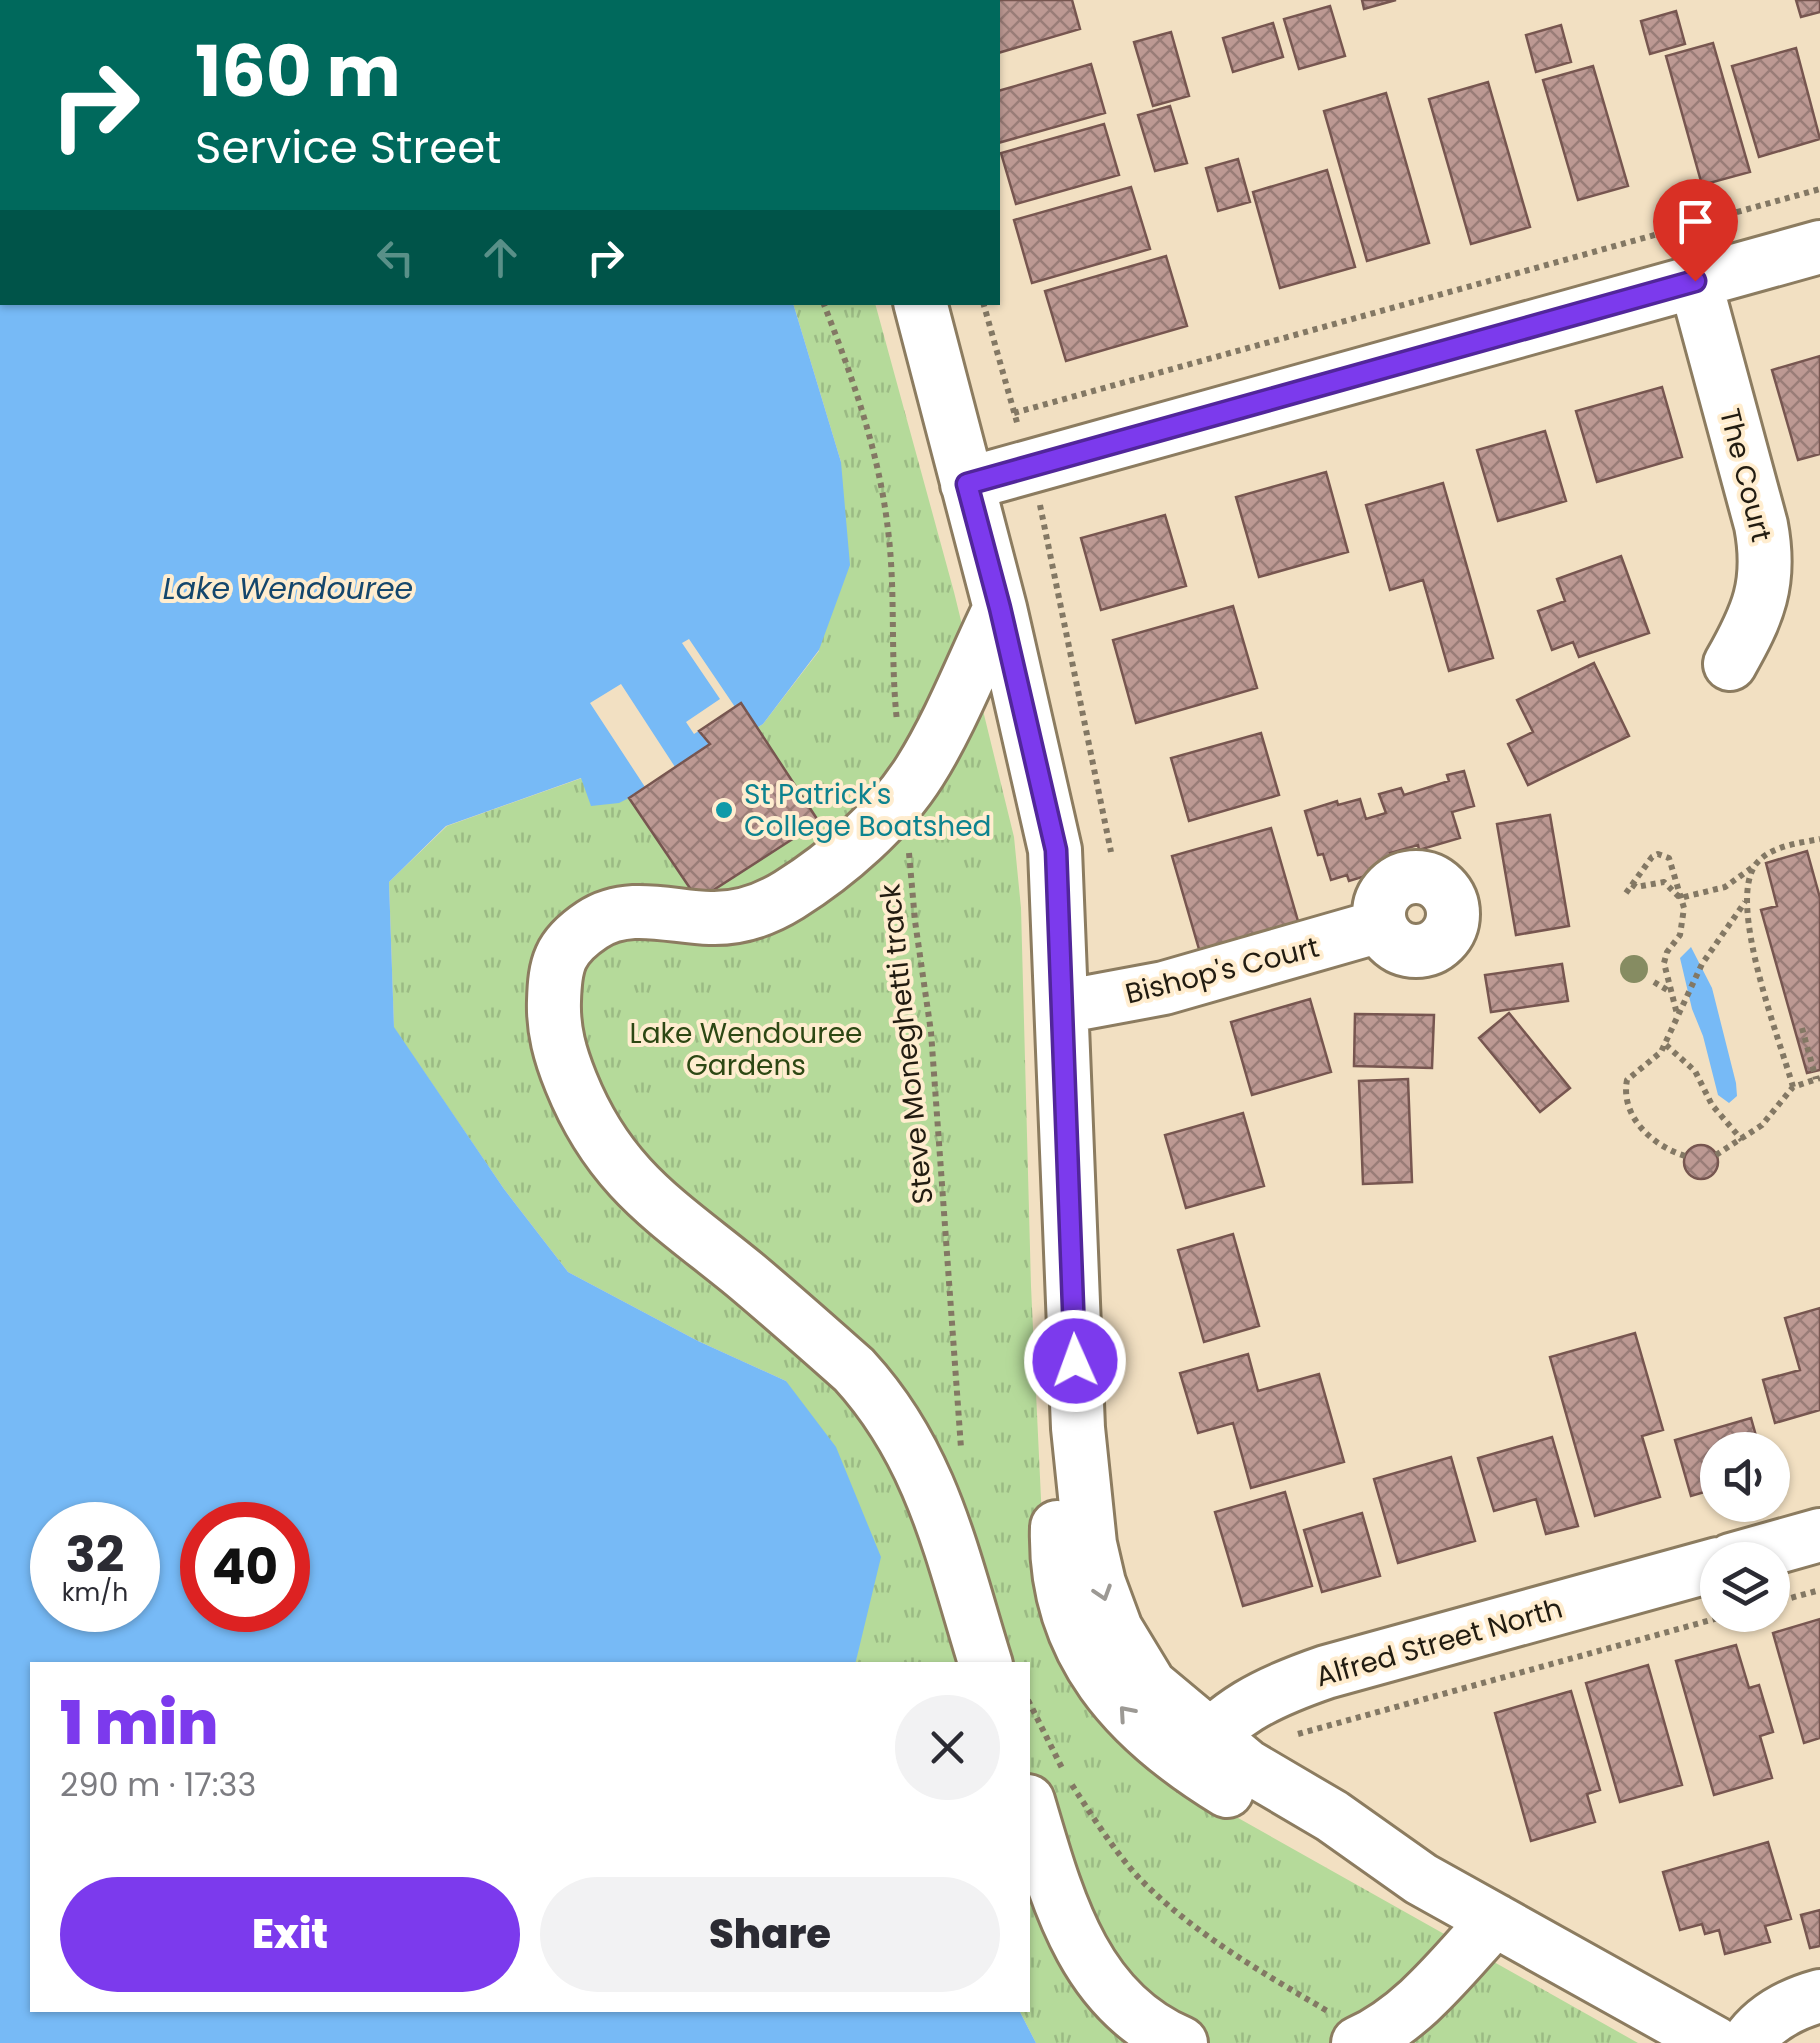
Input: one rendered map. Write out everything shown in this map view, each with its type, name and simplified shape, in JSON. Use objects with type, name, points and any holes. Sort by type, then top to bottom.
[{"type":"street","points":[[967,484],[1820,247]]},
{"type":"street","name":"The Court","points":[[1695,281],[1761,525],[1766,558],[1759,606],[1730,664]]},
{"type":"street","points":[[921,305],[1000,608],[1056,850],[1078,1428],[1090,1544],[1116,1629],[1144,1678],[1207,1751],[1325,1847],[1421,1878],[1714,2043]]},
{"type":"street","points":[[985,1662],[931,1491],[913,1450],[887,1407],[854,1370],[608,1154],[584,1113],[557,1044],[553,1018],[557,962],[574,939],[594,923],[639,912],[723,918],[758,911],[812,880],[850,847],[904,793],[935,744],[1000,608]]},
{"type":"street","name":"Bishop's Court","points":[[1062,1007],[1164,988],[1380,926]]},
{"type":"street","points":[[1790,1543],[1820,1535]]},
{"type":"street","name":"Alfred Street North","points":[[1207,1751],[1254,1702],[1311,1678],[1700,1569]]},
{"type":"street","points":[[1030,1806],[1062,1908],[1084,1956],[1108,1991],[1137,2018],[1181,2043]]},
{"type":"street","points":[[1364,2040],[1413,2006],[1495,1920]]},
{"type":"street","points":[[1746,2043],[1776,2015],[1820,1996]]},
{"type":"path","points":[[1014,413],[1820,190]]},
{"type":"path","name":"Steve Moneghetti track","points":[[823,305],[867,426],[889,531],[894,700],[914,921],[932,1032],[962,1455]]},
{"type":"path","points":[[984,305],[1032,467],[1112,852]]},
{"type":"path","points":[[1680,898],[1725,887],[1778,849],[1820,840]]},
{"type":"path","points":[[1778,849],[1780,858]]},
{"type":"path","points":[[1626,892],[1652,857],[1664,854],[1673,863],[1683,926],[1664,963],[1677,1016]]},
{"type":"path","points":[[1685,1156],[1670,1152],[1644,1132],[1627,1102],[1627,1080],[1666,1045],[1702,964],[1745,902],[1754,866]]},
{"type":"path","points":[[1632,884],[1636,887],[1664,882],[1680,898]]},
{"type":"path","points":[[1745,902],[1749,934],[1794,1088]]},
{"type":"path","points":[[1654,982],[1669,991]]},
{"type":"path","points":[[1716,1155],[1762,1125],[1794,1088],[1818,1079],[1802,1028]]},
{"type":"path","points":[[1666,1045],[1695,1071],[1712,1105],[1742,1140]]},
{"type":"path","points":[[1790,1598],[1820,1590]]},
{"type":"path","points":[[1207,1751],[1700,1622]]},
{"type":"path","points":[[1030,1704],[1071,1783],[1109,1841],[1141,1879],[1193,1926],[1364,2040]]},
{"type":"green space","name":"Lake Wendouree Gardens","points":[[794,305],[876,305],[954,592],[1014,837],[1021,908],[1031,1286],[1043,1541],[1183,1787],[1638,2043],[1036,2043],[1020,2012],[1030,2012],[1030,1662],[856,1662],[858,1649],[786,1381],[698,1341],[568,1272],[504,1189],[394,1028],[389,882],[447,826],[582,778],[703,761],[763,724],[819,651],[841,462]]},
{"type":"water","name":"Lake Wendouree","points":[[0,305],[794,305],[841,462],[850,565],[819,650],[763,724],[703,761],[619,803],[591,806],[581,778],[446,826],[389,882],[394,1027],[504,1189],[568,1272],[698,1341],[786,1381],[836,1447],[881,1557],[856,1662],[30,1662],[30,2012],[1020,2012],[1036,2043],[0,2043]]},
{"type":"water","points":[[1691,947],[1712,988],[1736,1083],[1737,1096],[1729,1103],[1718,1095],[1692,1009],[1680,958]]},
{"type":"pier","points":[[689,639],[735,707],[694,734],[686,722],[720,699],[682,643]]},
{"type":"pier","points":[[621,684],[675,767],[645,787],[590,703]]},
{"type":"building","points":[[1000,0],[1072,0],[1080,29],[1000,52]]},
{"type":"building","points":[[1362,0],[1396,0],[1364,9]]},
{"type":"building","points":[[1796,0],[1820,0],[1820,12],[1801,17]]},
{"type":"building","points":[[1330,6],[1345,56],[1299,69],[1284,19]]},
{"type":"building","points":[[1676,11],[1685,44],[1650,54],[1641,21]]},
{"type":"building","points":[[1273,23],[1283,57],[1233,72],[1223,38]]},
{"type":"building","points":[[1561,25],[1571,62],[1536,72],[1526,35]]},
{"type":"building","points":[[1171,32],[1189,96],[1153,106],[1134,42]]},
{"type":"building","points":[[1713,43],[1750,172],[1702,185],[1666,56]]},
{"type":"building","points":[[1796,48],[1820,139],[1759,157],[1732,66]]},
{"type":"building","points":[[1091,64],[1105,113],[1000,142],[1000,90]]},
{"type":"building","points":[[1593,66],[1628,186],[1578,200],[1543,80]]},
{"type":"building","points":[[1488,82],[1530,227],[1471,244],[1429,99]]},
{"type":"building","points":[[1386,93],[1429,243],[1367,261],[1324,111]]},
{"type":"building","points":[[1170,106],[1187,163],[1155,171],[1138,115]]},
{"type":"building","points":[[1104,124],[1119,175],[1016,204],[1001,153]]},
{"type":"building","points":[[1238,159],[1250,202],[1218,211],[1206,168]]},
{"type":"building","points":[[1327,170],[1355,267],[1280,288],[1253,192]]},
{"type":"building","points":[[1131,187],[1150,249],[1032,283],[1014,220]]},
{"type":"building","points":[[1166,256],[1187,326],[1066,361],[1045,291]]},
{"type":"building","points":[[1820,356],[1820,454],[1798,460],[1772,370]]},
{"type":"building","points":[[1662,387],[1682,457],[1597,482],[1576,411]]},
{"type":"building","points":[[1545,431],[1566,501],[1498,521],[1477,450]]},
{"type":"building","points":[[1326,472],[1348,552],[1259,577],[1236,497]]},
{"type":"building","points":[[1443,483],[1493,658],[1449,671],[1423,580],[1390,590],[1366,505]]},
{"type":"building","points":[[1165,515],[1186,586],[1101,610],[1081,538]]},
{"type":"building","points":[[1621,556],[1649,633],[1579,657],[1573,642],[1552,650],[1538,611],[1565,601],[1557,579]]},
{"type":"building","points":[[1233,606],[1257,688],[1136,723],[1113,640]]},
{"type":"building","points":[[1594,663],[1629,736],[1528,785],[1508,744],[1533,732],[1517,700]]},
{"type":"building","name":"St Patrick's College Boatshed","points":[[741,703],[819,822],[698,900],[629,798],[710,744],[699,731]]},
{"type":"building","points":[[1261,733],[1279,795],[1189,821],[1171,758]]},
{"type":"building","points":[[1464,771],[1474,806],[1452,812],[1460,838],[1419,850],[1418,845],[1390,853],[1393,862],[1381,866],[1382,871],[1349,881],[1347,875],[1331,880],[1323,854],[1318,855],[1305,811],[1360,799],[1366,819],[1386,813],[1379,794],[1401,788],[1404,795],[1449,781],[1447,775]]},
{"type":"building","points":[[1550,815],[1569,926],[1516,935],[1497,824]]},
{"type":"building","points":[[1271,828],[1300,928],[1201,956],[1172,856]]},
{"type":"building","points":[[1807,851],[1820,898],[1820,1070],[1807,1073],[1761,910],[1777,906],[1766,863]]},
{"type":"building","points":[[1562,964],[1568,1001],[1491,1012],[1485,975]]},
{"type":"building","points":[[1310,999],[1331,1072],[1252,1095],[1231,1022]]},
{"type":"building","points":[[1509,1013],[1570,1088],[1540,1112],[1479,1038]]},
{"type":"building","points":[[1355,1014],[1434,1015],[1432,1068],[1354,1066]]},
{"type":"building","points":[[1408,1079],[1412,1182],[1363,1184],[1359,1081]]},
{"type":"building","points":[[1243,1113],[1264,1186],[1186,1208],[1165,1135]]},
{"type":"building","points":[[1701,1145],[1713,1150],[1718,1162],[1713,1174],[1701,1179],[1689,1174],[1684,1162],[1689,1150]]},
{"type":"building","points":[[1233,1234],[1259,1326],[1204,1342],[1178,1250]]},
{"type":"building","points":[[1820,1308],[1820,1410],[1775,1423],[1763,1380],[1800,1370],[1785,1318]]},
{"type":"building","points":[[1635,1333],[1663,1430],[1642,1436],[1660,1497],[1595,1516],[1550,1357]]},
{"type":"building","points":[[1248,1354],[1258,1391],[1319,1374],[1344,1462],[1251,1488],[1233,1423],[1198,1433],[1180,1373]]},
{"type":"building","points":[[1751,1418],[1755,1432],[1703,1432]]},
{"type":"building","points":[[1700,1433],[1700,1493],[1691,1496],[1675,1440]]},
{"type":"building","points":[[1552,1437],[1578,1526],[1546,1534],[1536,1499],[1494,1511],[1478,1458]]},
{"type":"building","points":[[1451,1457],[1475,1541],[1398,1563],[1374,1479]]},
{"type":"building","points":[[1285,1492],[1312,1586],[1243,1606],[1215,1512]]},
{"type":"building","points":[[1362,1513],[1380,1576],[1322,1592],[1304,1530]]},
{"type":"building","points":[[1820,1619],[1820,1738],[1804,1743],[1773,1633],[1790,1632],[1790,1628]]},
{"type":"building","points":[[1736,1645],[1749,1688],[1759,1685],[1773,1732],[1760,1736],[1772,1778],[1714,1795],[1676,1661]]},
{"type":"building","points":[[1648,1665],[1682,1785],[1620,1802],[1586,1683]]},
{"type":"building","points":[[1571,1691],[1600,1790],[1587,1794],[1595,1822],[1531,1841],[1495,1713]]},
{"type":"building","points":[[1768,1842],[1791,1919],[1765,1926],[1770,1942],[1725,1954],[1719,1930],[1705,1934],[1702,1924],[1680,1930],[1663,1872]]},
{"type":"building","points":[[1820,1910],[1820,1946],[1810,1948],[1801,1915]]},
{"type":"place","name":"St Patrick's College Boatshed","points":[[724,810]]},
{"type":"route","points":[[1075,1361],[1056,850],[967,484],[1695,281]]}]
